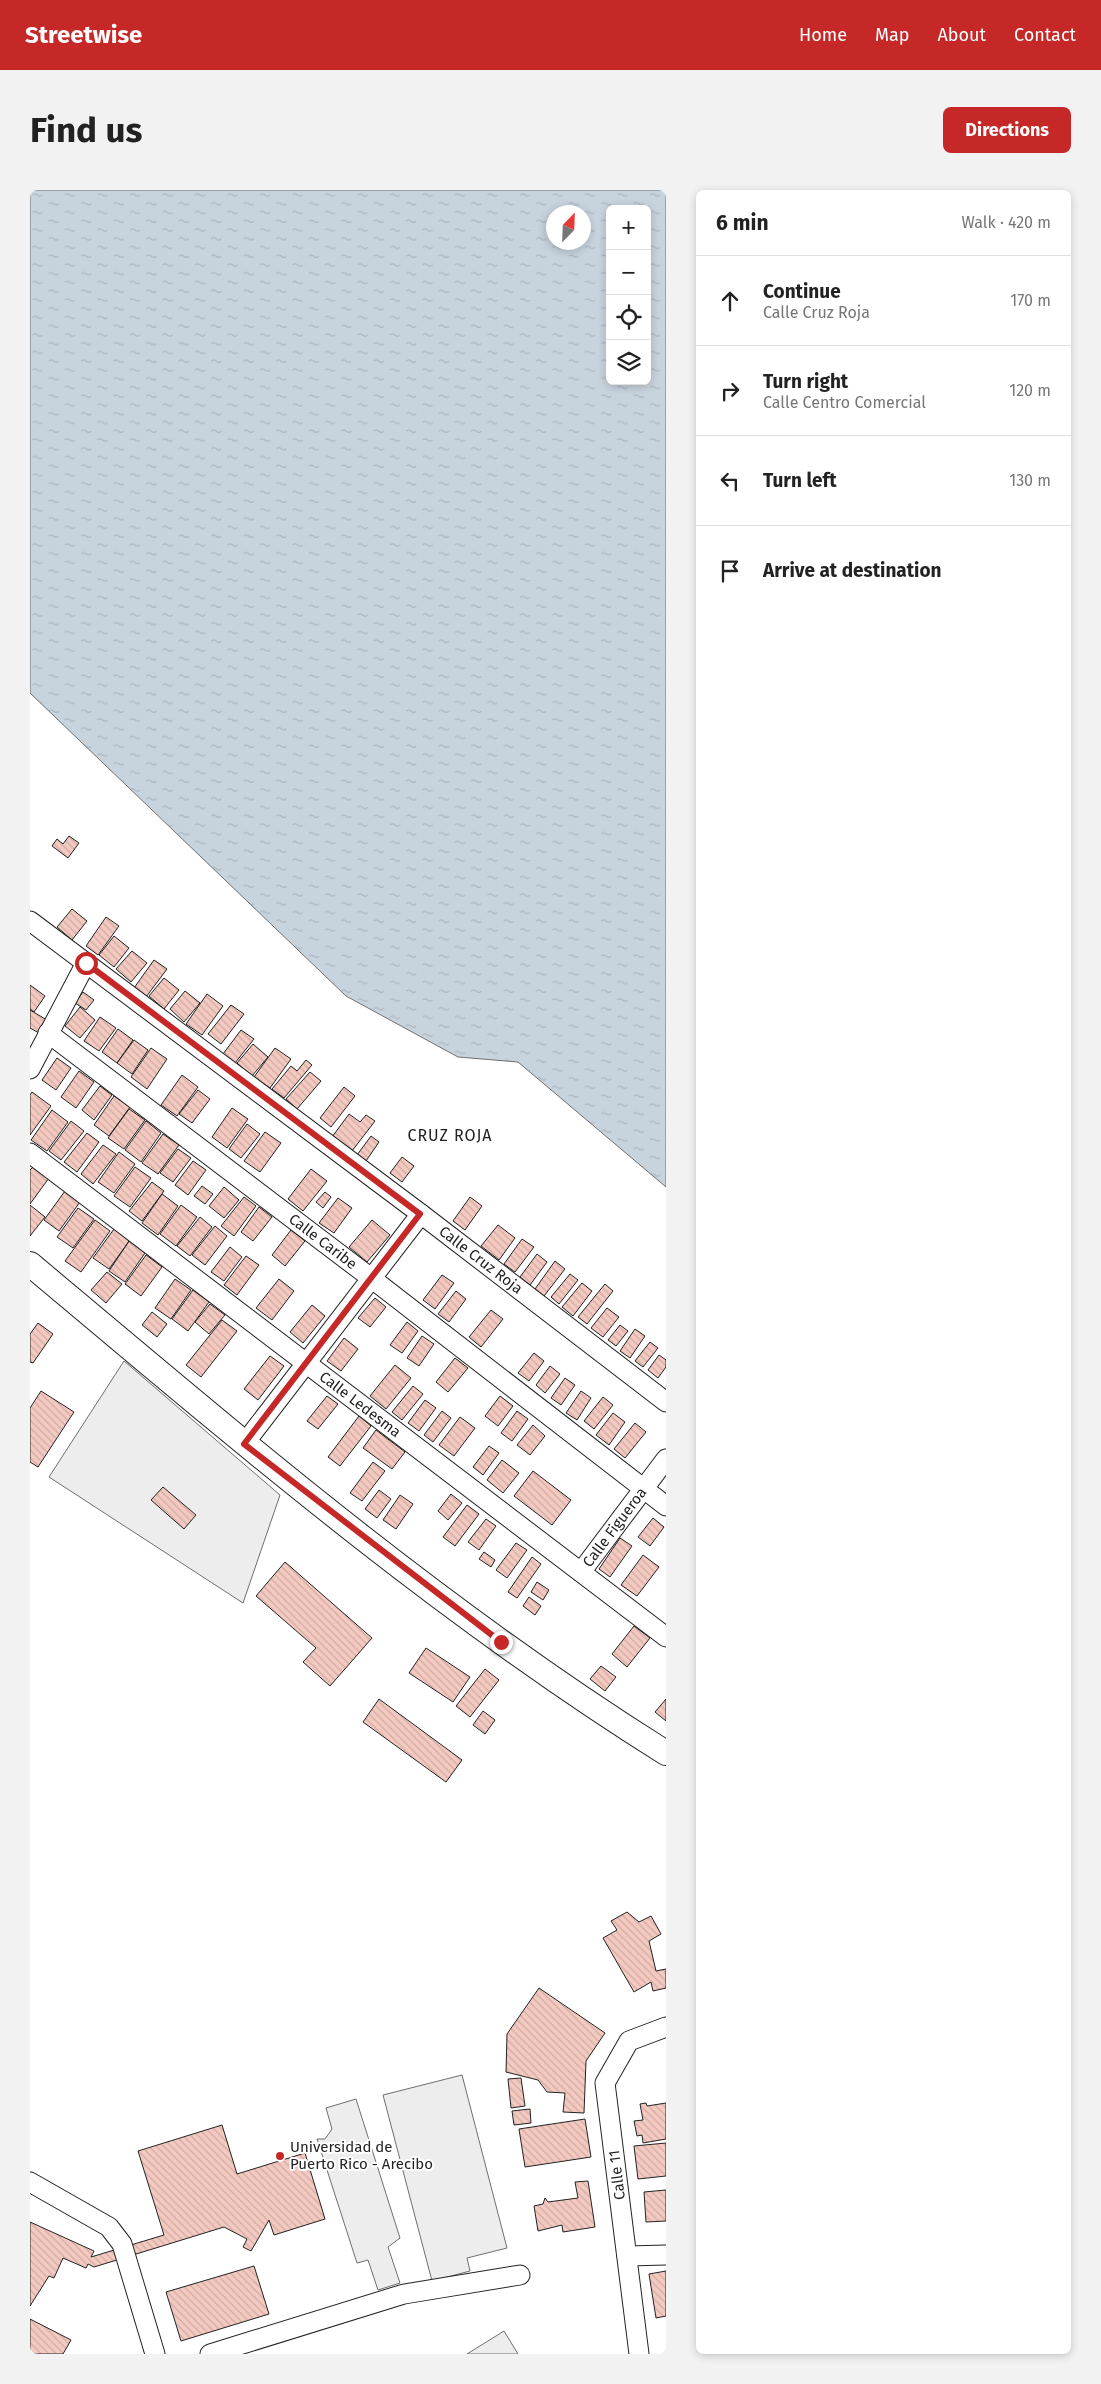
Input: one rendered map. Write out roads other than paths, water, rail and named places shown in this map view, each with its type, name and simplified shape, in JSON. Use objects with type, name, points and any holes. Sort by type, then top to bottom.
[{"type":"main road","points":[[30,1264],[244,1444],[501,1642],[638,1736],[666,1753]]},
{"type":"street","name":"Calle Cruz Roja","points":[[30,921],[420,1214],[666,1402]]},
{"type":"street","points":[[30,1070],[86,963]]},
{"type":"street","name":"Calle Caribe","points":[[48,1033],[371,1278],[666,1506]]},
{"type":"street","name":"Calle Ledesma","points":[[30,1153],[666,1637]]},
{"type":"street","points":[[244,1444],[420,1214]]},
{"type":"street","name":"Calle Figueroa","points":[[581,1572],[666,1459]]},
{"type":"street","points":[[638,1736],[666,1739]]},
{"type":"street","name":"Calle 11","points":[[639,2354],[606,2083],[629,2041],[666,2027]]},
{"type":"street","points":[[30,2182],[109,2227],[122,2244],[155,2354]]},
{"type":"street","points":[[627,2256],[666,2255]]},
{"type":"street","points":[[210,2354],[404,2294],[520,2275]]},
{"type":"water","points":[[30,190],[666,190],[666,1187],[518,1062],[458,1057],[346,996],[30,693]]},
{"type":"place","name":"Universidad de Puerto Rico - Arecibo","points":[[280,2156]]},
{"type":"district","name":"CRUZ ROJA","points":[[450,1135]]}]
